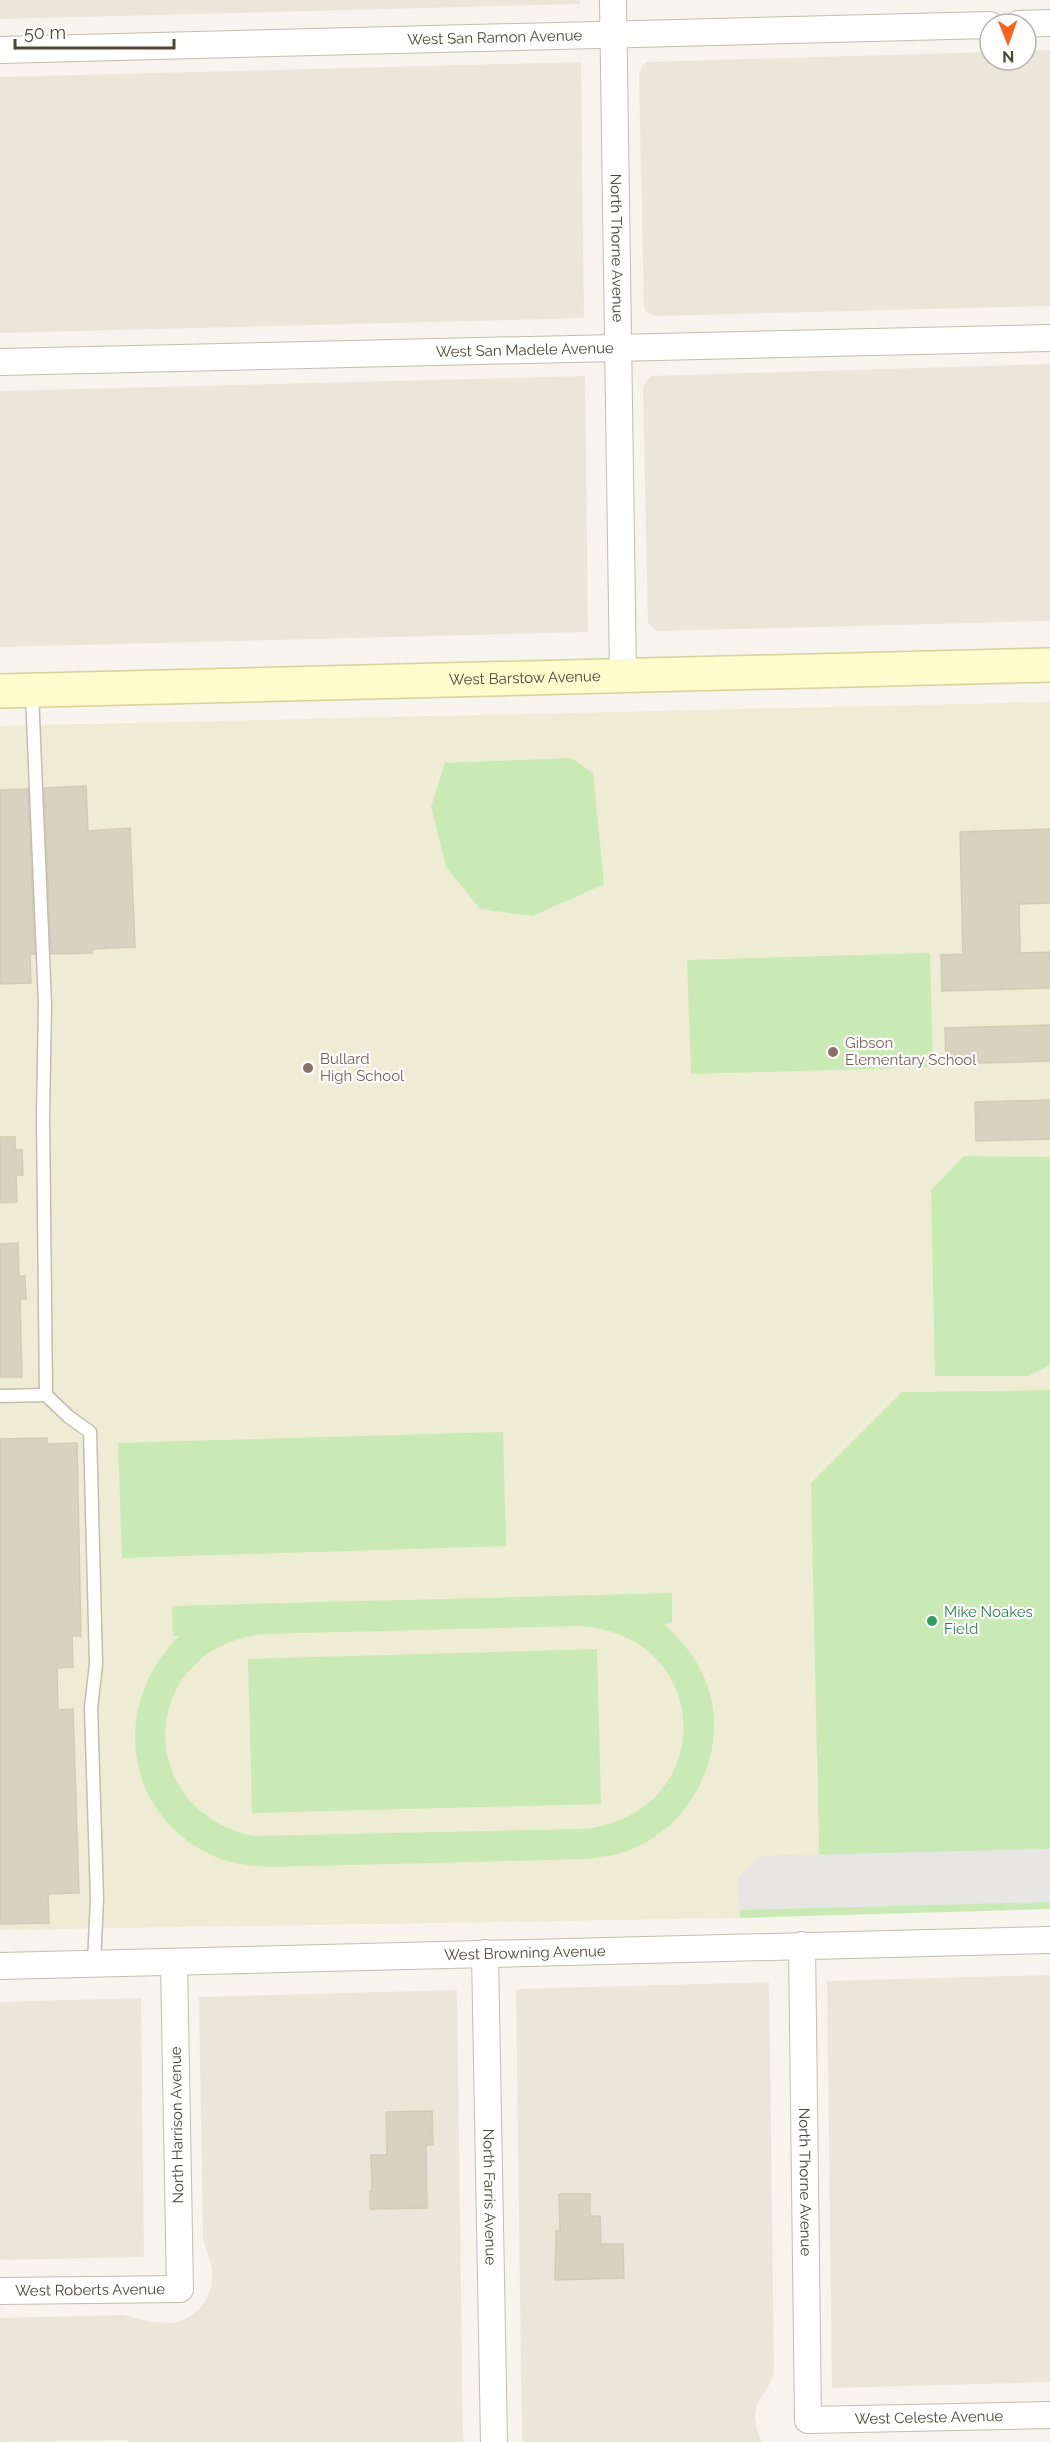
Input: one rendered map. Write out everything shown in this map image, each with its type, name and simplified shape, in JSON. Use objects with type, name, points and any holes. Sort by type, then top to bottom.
[{"type":"street","name":"North Thorne Avenue","points":[[613,0],[623,675]]},
{"type":"street","name":"West San Ramon Avenue","points":[[0,50],[978,25]]},
{"type":"street","name":"West San Madele Avenue","points":[[0,362],[1050,338]]},
{"type":"street","name":"West Barstow Avenue","points":[[0,690],[1050,665]]},
{"type":"street","name":"West Browning Avenue","points":[[0,1966],[1050,1940]]},
{"type":"street","name":"North Thorne Avenue","points":[[802,1945],[808,2420]]},
{"type":"street","name":"North Farris Avenue","points":[[485,1953],[494,2442]]},
{"type":"street","name":"North Harrison Avenue","points":[[174,1962],[180,2289]]},
{"type":"street","name":"West Roberts Avenue","points":[[0,2291],[180,2289]]},
{"type":"street","name":"West Celeste Avenue","points":[[808,2420],[1050,2415]]},
{"type":"lane","points":[[32,690],[45,1004],[43,1115],[46,1395]]},
{"type":"lane","points":[[0,1395],[46,1395],[69,1417],[90,1432],[96,1664],[91,1708],[97,1898],[94,1964]]},
{"type":"shaded area","points":[[0,0],[580,0],[580,4],[0,19]]},
{"type":"shaded area","points":[[1038,50],[1050,50],[1050,306],[657,316],[647,313],[644,309],[639,75],[642,66],[647,62],[978,52],[978,72],[1038,72]]},
{"type":"shaded area","points":[[581,62],[584,318],[0,333],[0,77]]},
{"type":"shaded area","points":[[1050,364],[1050,621],[661,631],[648,623],[643,389],[651,376]]},
{"type":"shaded area","points":[[585,376],[588,632],[0,647],[0,391]]},
{"type":"shaded area","name":"Bullard High School","points":[[1050,702],[1050,1390],[902,1392],[816,1759],[819,1855],[738,1878],[740,1918],[0,1930],[0,726]]},
{"type":"shaded area","points":[[1050,1849],[1050,1902],[739,1910],[738,1878],[760,1856]]},
{"type":"shaded area","points":[[1050,1975],[1050,2382],[832,2388],[827,1981]]},
{"type":"shaded area","points":[[769,1982],[774,2371],[772,2380],[757,2404],[755,2417],[762,2442],[522,2442],[516,1989]]},
{"type":"shaded area","points":[[457,1990],[463,2442],[128,2442],[128,2440],[0,2442],[0,2318],[124,2315],[151,2322],[172,2323],[184,2320],[197,2311],[207,2299],[212,2284],[212,2268],[203,2239],[199,1997]]},
{"type":"shaded area","points":[[141,1998],[144,2257],[0,2260],[0,2002]]},
{"type":"green space","points":[[571,758],[593,773],[604,884],[533,916],[480,909],[446,867],[431,807],[445,763]]},
{"type":"green space","points":[[930,953],[933,1067],[691,1074],[687,960]]},
{"type":"green space","points":[[964,1156],[1050,1157],[1050,1365],[1029,1376],[935,1376],[931,1190]]},
{"type":"green space","name":"Mike Noakes Field","points":[[1050,1390],[1050,1909],[740,1918],[738,1878],[760,1856],[819,1855],[811,1483],[902,1392]]},
{"type":"green space","points":[[503,1432],[506,1546],[122,1558],[118,1443]]},
{"type":"green space","points":[[672,1593],[672,1623],[664,1624],[688,1649],[705,1679],[712,1704],[714,1730],[711,1755],[702,1780],[690,1802],[673,1822],[653,1838],[630,1850],[613,1855],[585,1859],[270,1867],[230,1862],[207,1853],[179,1834],[157,1810],[143,1782],[136,1753],[136,1722],[143,1692],[157,1662],[179,1636],[173,1636],[172,1606]],"holes":[[[579,1626],[624,1636],[656,1659],[676,1690],[684,1724],[678,1760],[660,1792],[628,1816],[584,1829],[253,1836],[213,1820],[185,1795],[169,1764],[166,1730],[173,1697],[192,1667],[223,1645],[264,1634]]]},
{"type":"green space","points":[[597,1649],[601,1804],[252,1813],[248,1659]]},
{"type":"building","points":[[86,786],[88,831],[130,828],[135,947],[92,949],[92,953],[51,954],[44,788]]},
{"type":"building","points":[[28,789],[35,954],[30,954],[31,983],[0,984],[0,790]]},
{"type":"building","points":[[1050,829],[1050,903],[1019,904],[1020,953],[1050,952],[1050,988],[942,991],[941,955],[963,954],[960,832]]},
{"type":"building","points":[[1050,1025],[1050,1061],[946,1064],[945,1028]]},
{"type":"building","points":[[1050,1100],[1050,1139],[976,1141],[975,1102]]},
{"type":"building","points":[[0,1137],[15,1137],[15,1150],[22,1150],[23,1175],[16,1175],[17,1202],[0,1203]]},
{"type":"building","points":[[18,1243],[19,1276],[25,1276],[26,1299],[20,1299],[22,1377],[0,1377],[0,1244]]},
{"type":"building","points":[[47,1438],[47,1444],[77,1443],[81,1636],[72,1636],[73,1667],[57,1668],[58,1710],[73,1709],[79,1893],[48,1894],[49,1923],[0,1924],[0,1439]]},
{"type":"building","points":[[432,2111],[433,2145],[426,2145],[427,2208],[370,2209],[371,2155],[387,2155],[386,2112]]},
{"type":"building","points":[[559,2194],[590,2194],[590,2216],[600,2216],[601,2244],[623,2244],[624,2278],[555,2280],[556,2231],[560,2231]]},
{"type":"place","name":"Gibson Elementary School","points":[[833,1052]]},
{"type":"place","name":"Bullard High School","points":[[308,1068]]},
{"type":"place","name":"Mike Noakes Field","points":[[932,1621]]}]
